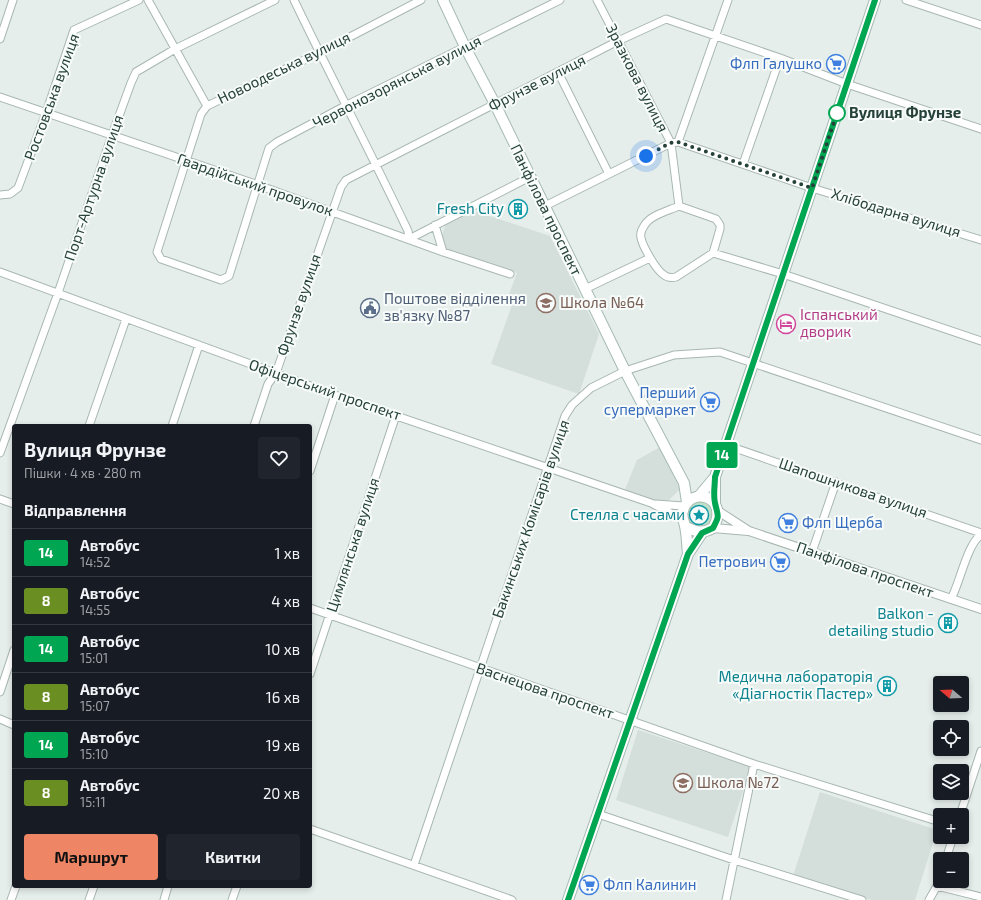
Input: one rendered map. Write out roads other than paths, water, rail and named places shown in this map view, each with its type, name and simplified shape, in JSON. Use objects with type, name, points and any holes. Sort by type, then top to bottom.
[{"type":"main road","name":"Панфілова проспект","points":[[444,0],[465,47],[495,104],[625,371],[684,483],[699,496]]},
{"type":"main road","points":[[568,900],[688,554],[702,533],[713,528],[718,520],[715,477],[876,0]]},
{"type":"main road","points":[[688,554],[682,513],[686,504],[693,498],[699,496],[715,477]]},
{"type":"main road","name":"Панфілова проспект","points":[[684,483],[686,504]]},
{"type":"main road","points":[[699,496],[707,498],[716,507]]},
{"type":"main road","points":[[684,523],[693,531],[702,533]]},
{"type":"street","points":[[0,39],[13,0]]},
{"type":"street","name":"Ростовська вулиця","points":[[0,195],[10,194],[18,188],[46,113],[74,30],[139,0]]},
{"type":"street","points":[[148,0],[206,106]]},
{"type":"street","name":"Порт-Артурна вулиця","points":[[0,452],[58,293],[112,135],[136,72],[175,49],[275,0]]},
{"type":"street","points":[[294,0],[345,106],[376,164],[408,231],[409,239],[530,176]]},
{"type":"street","name":"Новоодеська вулиця","points":[[258,185],[229,276],[221,280],[161,259],[157,252],[201,114],[206,106],[319,52],[421,0]]},
{"type":"street","name":"Червонозорянська вулиця","points":[[258,185],[270,148],[277,142],[345,106],[560,0]]},
{"type":"street","name":"Зразкова вулиця","points":[[597,0],[670,143],[679,206]]},
{"type":"street","points":[[678,142],[728,0]]},
{"type":"street","points":[[906,0],[981,25]]},
{"type":"street","name":"Фрунзе вулиця","points":[[255,424],[268,384],[276,373],[332,211],[341,187],[346,180],[618,41],[666,19],[780,58],[847,84],[981,129]]},
{"type":"street","points":[[743,164],[780,58]]},
{"type":"street","points":[[558,72],[609,174]]},
{"type":"street","name":"Гвардійський провулок","points":[[0,97],[258,185],[443,252],[510,274]]},
{"type":"street","name":"Хлібодарна вулиця","points":[[545,206],[670,143],[678,142],[812,188],[981,240]]},
{"type":"street","points":[[679,206],[716,219],[720,229],[713,253],[676,277],[667,277],[662,274],[650,258],[641,237],[644,225],[650,219],[679,206]]},
{"type":"street","points":[[435,225],[443,252]]},
{"type":"street","points":[[713,253],[783,274],[981,341]]},
{"type":"street","points":[[586,289],[650,258]]},
{"type":"street","name":"Офіцерський проспект","points":[[0,272],[335,394],[651,503]]},
{"type":"street","points":[[90,424],[126,319]]},
{"type":"street","points":[[173,424],[199,345]]},
{"type":"street","name":"Бакинських Комісарів вулиця","points":[[414,865],[565,416],[572,405],[591,388],[625,371],[674,355],[720,352],[981,440]]},
{"type":"street","points":[[312,464],[335,394]]},
{"type":"street","name":"Цимлянська вулиця","points":[[312,668],[396,415]]},
{"type":"street","name":"Шапошникова вулиця","points":[[726,445],[836,482],[981,534]]},
{"type":"street","points":[[812,552],[836,482]]},
{"type":"street","points":[[0,499],[12,503]]},
{"type":"street","points":[[651,503],[686,504]]},
{"type":"street","points":[[651,503],[684,523]]},
{"type":"street","name":"Панфілова проспект","points":[[716,507],[749,531]]},
{"type":"street","name":"Панфілова проспект","points":[[713,528],[749,531],[981,609]]},
{"type":"street","points":[[950,599],[958,585],[973,543],[981,534]]},
{"type":"street","name":"Васнецова проспект","points":[[312,609],[754,764],[933,820]]},
{"type":"street","points":[[0,692],[12,656]]},
{"type":"street","points":[[0,719],[12,724]]},
{"type":"street","points":[[962,808],[981,751]]},
{"type":"street","points":[[726,900],[754,764]]},
{"type":"street","points":[[598,814],[734,860],[862,900]]},
{"type":"street","points":[[312,830],[512,900]]},
{"type":"street","points":[[11,900],[15,888]]},
{"type":"street","points":[[89,900],[93,888]]},
{"type":"street","points":[[164,900],[167,888]]},
{"type":"street","points":[[232,900],[236,888]]},
{"type":"street","points":[[929,900],[936,888]]},
{"type":"street","points":[[945,888],[981,897]]},
{"type":"place","name":"Флп Галушко","points":[[836,64]]},
{"type":"place","name":"Вулиця Фрунзе","points":[[837,113]]},
{"type":"place","name":"Fresh City","points":[[518,209]]},
{"type":"place","name":"Школа №64","points":[[546,303]]},
{"type":"place","name":"Поштове відділення зв'язку №87","points":[[370,308]]},
{"type":"place","name":"Іспанський дворик","points":[[786,324]]},
{"type":"place","name":"Перший супермаркет","points":[[710,402]]},
{"type":"place","name":"Стелла с часами","points":[[699,515]]},
{"type":"place","name":"Флп Щерба","points":[[788,523]]},
{"type":"place","name":"Петрович","points":[[780,562]]},
{"type":"place","name":"Balkon - detailing studio","points":[[948,623]]},
{"type":"place","name":"Медична лабораторія «Діагностік Пастер»","points":[[887,686]]},
{"type":"place","name":"Школа №72","points":[[683,783]]},
{"type":"place","name":"Флп Калинин","points":[[589,885]]}]
